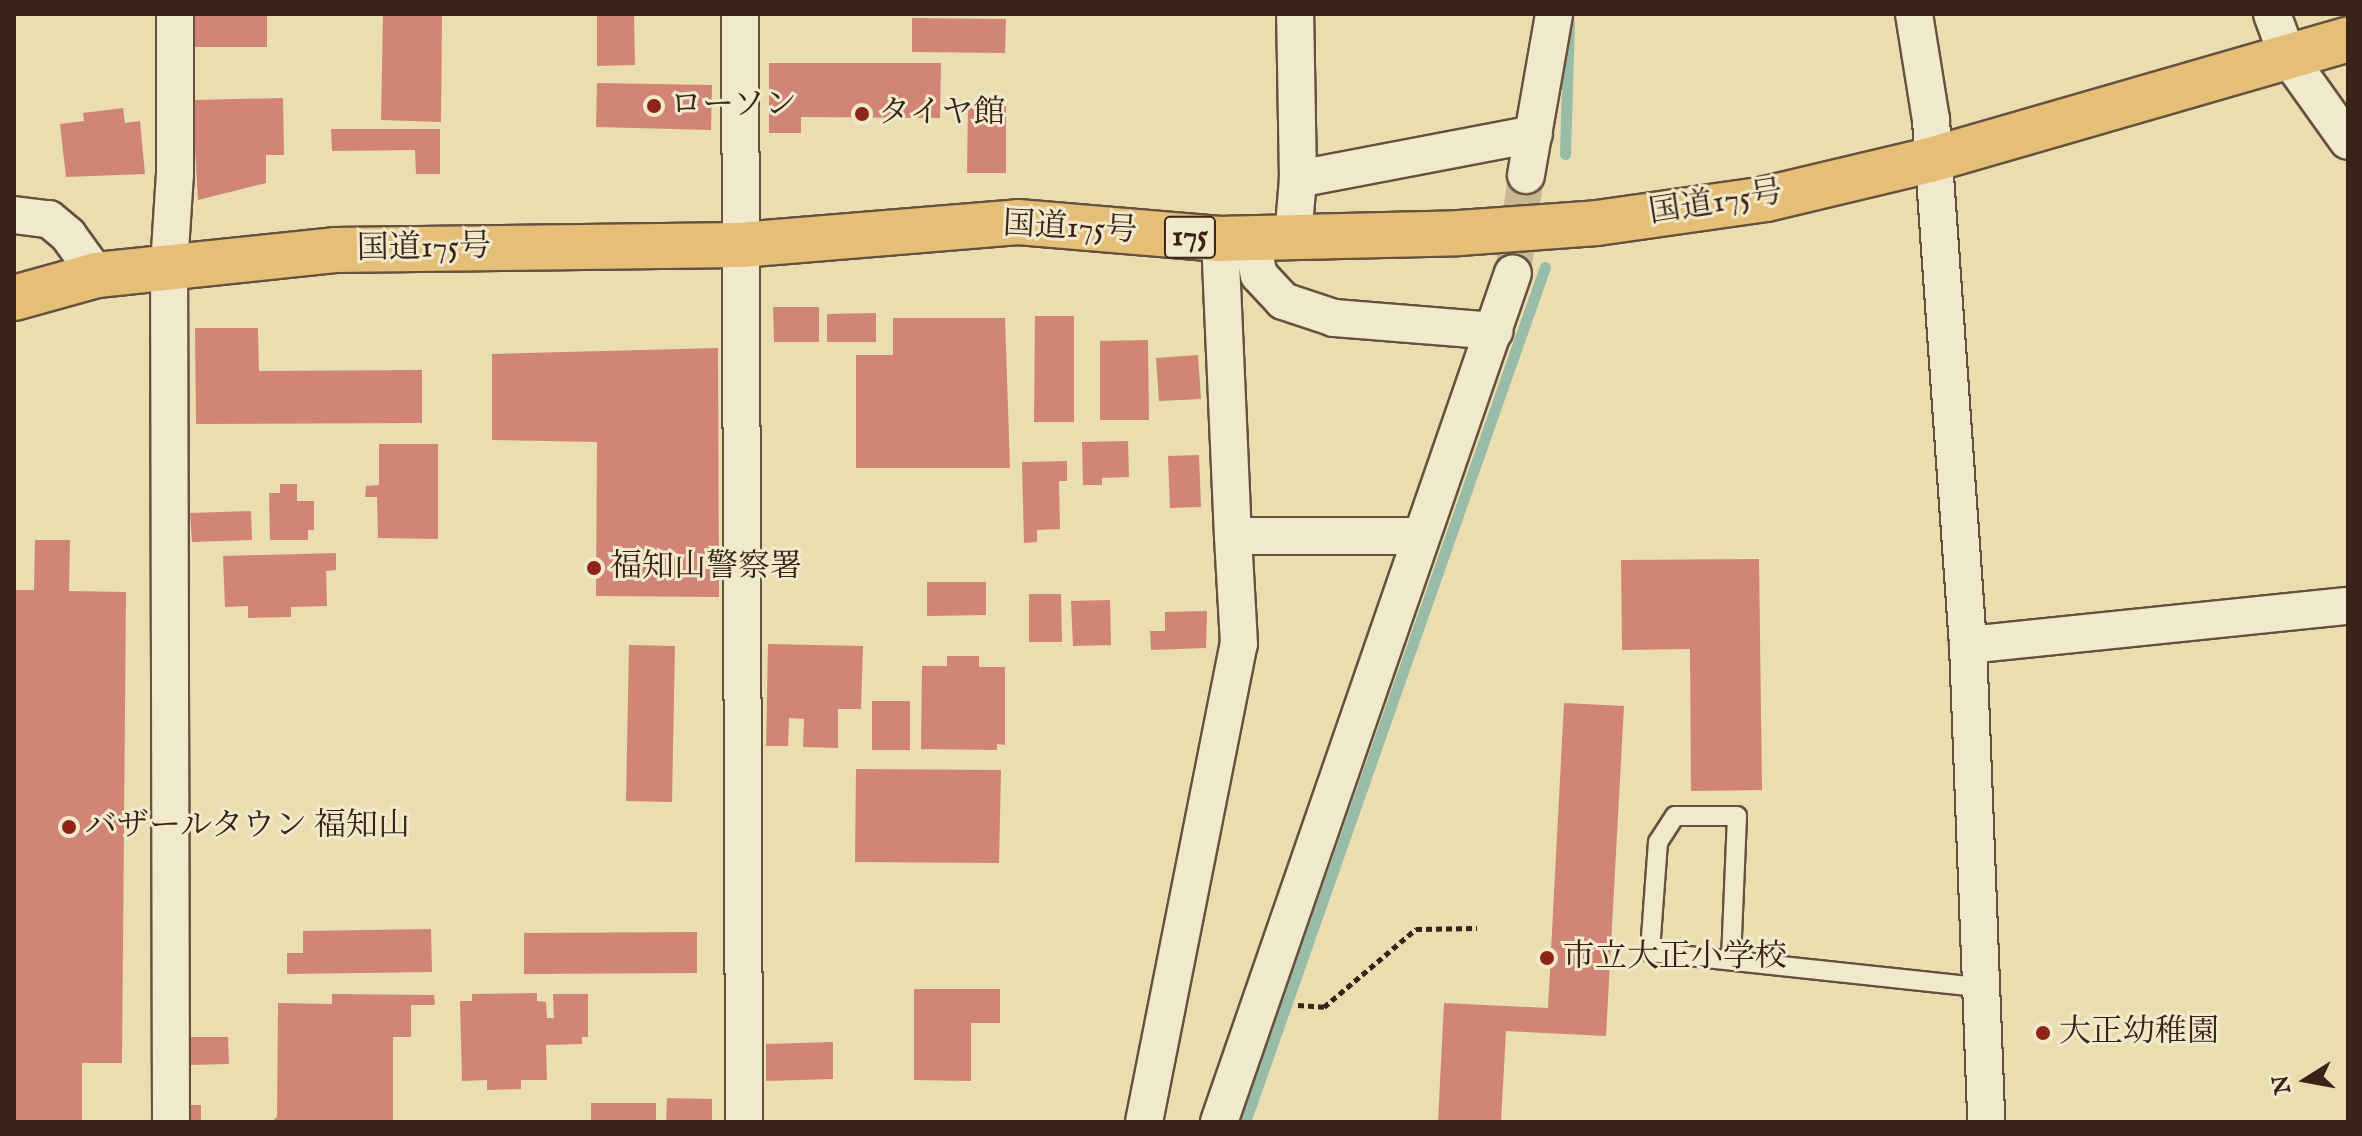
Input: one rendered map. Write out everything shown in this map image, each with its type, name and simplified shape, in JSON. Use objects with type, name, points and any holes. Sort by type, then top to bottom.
[{"type":"highway","name":"国道175号","points":[[14,298],[97,275],[335,250],[740,245],[1018,222],[1255,238],[1597,223],[1766,199],[1930,160],[2348,39]]},
{"type":"street","points":[[171,1122],[169,266],[175,174],[175,14]]},
{"type":"street","points":[[740,14],[744,1122]]},
{"type":"street","points":[[1144,1122],[1239,644],[1233,536],[1255,238],[1298,179],[1295,14]]},
{"type":"street","points":[[1526,175],[1554,14]]},
{"type":"street","points":[[1914,14],[1931,120],[1930,160],[1968,645],[1986,1122]]},
{"type":"street","points":[[2272,14],[2288,57],[2348,141]]},
{"type":"street","points":[[1298,179],[1534,134]]},
{"type":"street","points":[[14,215],[49,219],[68,235],[97,275]]},
{"type":"street","points":[[1255,238],[1259,275],[1283,301],[1334,318],[1494,331]]},
{"type":"street","points":[[1219,1122],[1513,273]]},
{"type":"street","points":[[1233,536],[1420,536]]},
{"type":"street","points":[[1968,645],[2348,606]]},
{"type":"lane","points":[[1731,960],[1737,816],[1675,816],[1658,842],[1650,952],[1980,987]]},
{"type":"path","points":[[1324,1007],[1416,929],[1477,928]]},
{"type":"building","points":[[193,14],[267,16],[267,47],[193,47]]},
{"type":"building","points":[[383,14],[442,14],[441,122],[381,120]]},
{"type":"building","points":[[597,14],[634,14],[635,65],[597,66]]},
{"type":"building","points":[[912,18],[1006,19],[1005,53],[912,52]]},
{"type":"building","points":[[769,63],[941,63],[940,118],[801,117],[801,133],[769,133]]},
{"type":"building","name":"ローソン","points":[[597,83],[712,85],[711,130],[596,127]]},
{"type":"building","points":[[283,98],[284,155],[266,155],[266,183],[198,200],[192,100]]},
{"type":"building","points":[[968,106],[1006,106],[1006,173],[967,173]]},
{"type":"building","points":[[123,108],[125,123],[140,121],[145,174],[66,177],[60,124],[84,121],[83,113]]},
{"type":"building","points":[[331,129],[440,129],[440,174],[416,174],[415,150],[332,151]]},
{"type":"building","points":[[773,307],[819,307],[819,342],[774,342]]},
{"type":"building","points":[[876,313],[876,342],[827,342],[827,314]]},
{"type":"building","points":[[1035,316],[1074,316],[1074,422],[1034,422]]},
{"type":"building","points":[[893,318],[1005,318],[1010,468],[856,468],[856,355],[893,355]]},
{"type":"building","points":[[195,328],[258,328],[259,371],[422,370],[422,423],[196,424]]},
{"type":"building","points":[[1148,340],[1149,420],[1100,420],[1100,341]]},
{"type":"building","points":[[718,348],[719,597],[596,596],[597,442],[492,440],[492,354]]},
{"type":"building","points":[[1198,355],[1201,399],[1159,401],[1156,358]]},
{"type":"building","points":[[1128,441],[1129,477],[1102,478],[1102,485],[1083,485],[1082,442]]},
{"type":"building","points":[[379,444],[438,444],[438,539],[378,538],[377,497],[365,497],[366,486],[379,485]]},
{"type":"building","points":[[1199,455],[1201,507],[1170,508],[1168,456]]},
{"type":"building","points":[[1067,461],[1067,481],[1059,481],[1060,529],[1037,530],[1037,542],[1024,543],[1022,462]]},
{"type":"building","points":[[280,484],[297,484],[297,501],[314,501],[314,530],[308,530],[308,540],[270,540],[269,493],[280,493]]},
{"type":"building","points":[[251,511],[252,540],[192,542],[190,513]]},
{"type":"building","name":"バザールタウン 福知山","points":[[35,540],[70,540],[69,591],[126,592],[122,1063],[82,1063],[82,1122],[14,1122],[14,590],[34,590]]},
{"type":"building","points":[[336,553],[336,570],[326,571],[327,606],[291,607],[291,617],[248,618],[248,606],[225,607],[223,556]]},
{"type":"building","points":[[1759,559],[1762,790],[1691,791],[1690,649],[1622,650],[1621,560]]},
{"type":"building","points":[[927,582],[986,582],[986,615],[927,616]]},
{"type":"building","points":[[1029,594],[1061,594],[1062,642],[1029,642]]},
{"type":"building","points":[[1110,600],[1111,645],[1073,646],[1071,601]]},
{"type":"building","points":[[1207,611],[1206,648],[1151,650],[1150,631],[1165,631],[1165,612]]},
{"type":"building","points":[[768,644],[863,646],[861,709],[838,709],[838,748],[803,747],[804,719],[789,718],[788,746],[766,746]]},
{"type":"building","points":[[629,645],[675,646],[672,802],[626,801]]},
{"type":"building","points":[[947,656],[979,656],[979,667],[1005,667],[1005,745],[997,744],[997,750],[921,749],[922,666],[947,666]]},
{"type":"building","points":[[872,701],[910,701],[910,750],[872,750]]},
{"type":"building","points":[[1564,703],[1624,706],[1606,1036],[1506,1031],[1501,1122],[1438,1122],[1444,1003],[1548,1008]]},
{"type":"building","points":[[856,769],[1001,770],[999,863],[855,862]]},
{"type":"building","points":[[431,929],[432,972],[287,974],[287,953],[303,953],[303,931]]},
{"type":"building","points":[[697,932],[697,973],[524,974],[524,933]]},
{"type":"building","points":[[914,989],[1000,989],[1000,1023],[971,1023],[971,1081],[914,1080]]},
{"type":"building","points":[[537,993],[537,1001],[546,1002],[547,1018],[554,1018],[553,994],[588,994],[588,1037],[582,1037],[582,1044],[546,1045],[547,1080],[521,1080],[521,1089],[487,1090],[487,1080],[462,1081],[460,1001],[472,1001],[472,994]]},
{"type":"building","points":[[332,994],[434,995],[435,1005],[411,1005],[411,1037],[393,1037],[393,1122],[271,1122],[277,1117],[278,1003],[332,1004]]},
{"type":"building","points":[[189,1037],[228,1037],[229,1064],[189,1065]]},
{"type":"building","points":[[833,1042],[833,1079],[766,1081],[766,1044]]},
{"type":"building","points":[[667,1098],[712,1099],[712,1122],[666,1122]]},
{"type":"building","points":[[591,1103],[656,1103],[656,1122],[591,1122]]},
{"type":"building","points":[[188,1105],[201,1105],[201,1122],[188,1122]]},
{"type":"waterway","points":[[1565,154],[1569,23]]},
{"type":"waterway","points":[[1245,1122],[1545,267]]},
{"type":"tunnel","points":[[1513,273],[1526,175]]},
{"type":"place","name":"ローソン","points":[[654,106]]},
{"type":"place","name":"タイヤ館","points":[[862,114]]},
{"type":"place","name":"福知山警察署","points":[[594,568]]},
{"type":"place","name":"バザールタウン 福知山","points":[[69,827]]},
{"type":"place","name":"市立大正小学校","points":[[1547,958]]},
{"type":"place","name":"大正幼稚園","points":[[2043,1033]]}]
